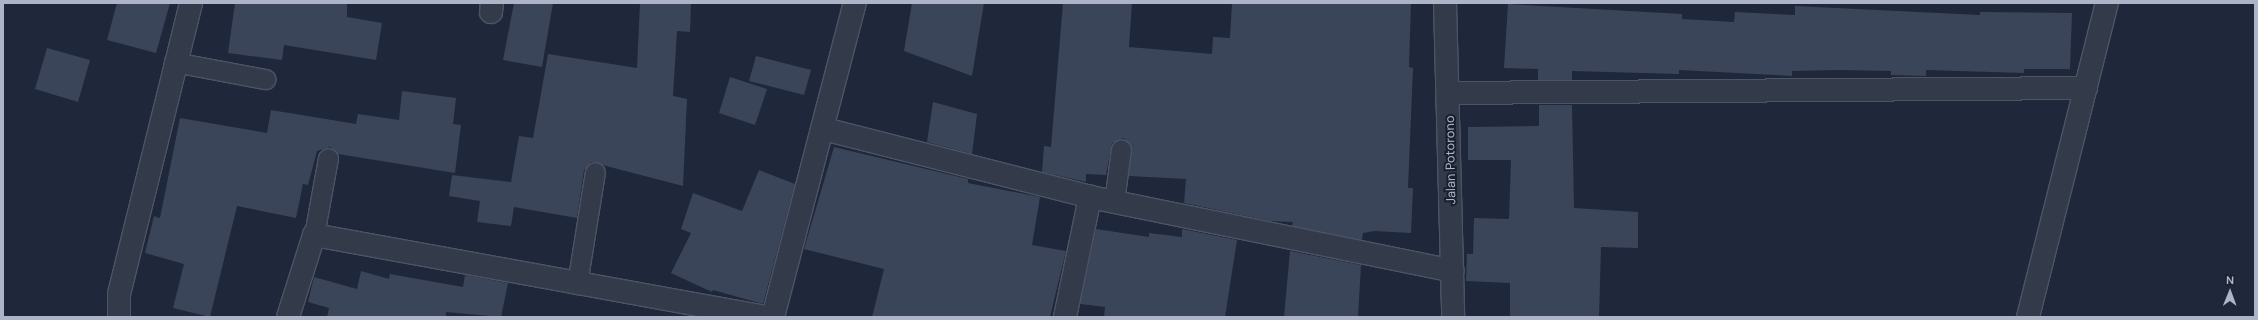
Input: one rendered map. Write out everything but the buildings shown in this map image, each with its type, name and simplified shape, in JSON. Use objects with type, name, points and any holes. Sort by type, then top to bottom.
[{"type":"street","points":[[119,317],[119,294],[174,62],[191,3]]},
{"type":"street","points":[[773,317],[824,129],[855,3]]},
{"type":"street","name":"Jalan Potorono","points":[[1445,3],[1449,92],[1453,271],[1452,317]]},
{"type":"street","points":[[2028,317],[2107,3]]},
{"type":"street","points":[[1449,92],[2086,88]]},
{"type":"street","points":[[824,129],[1090,198],[1453,271]]},
{"type":"street","points":[[1065,317],[1090,198]]},
{"type":"street","points":[[288,317],[314,235],[765,317]]},
{"type":"lane","points":[[174,62],[264,79]]},
{"type":"lane","points":[[1114,202],[1121,149]]},
{"type":"lane","points":[[314,235],[328,158]]},
{"type":"lane","points":[[577,284],[595,172]]}]
